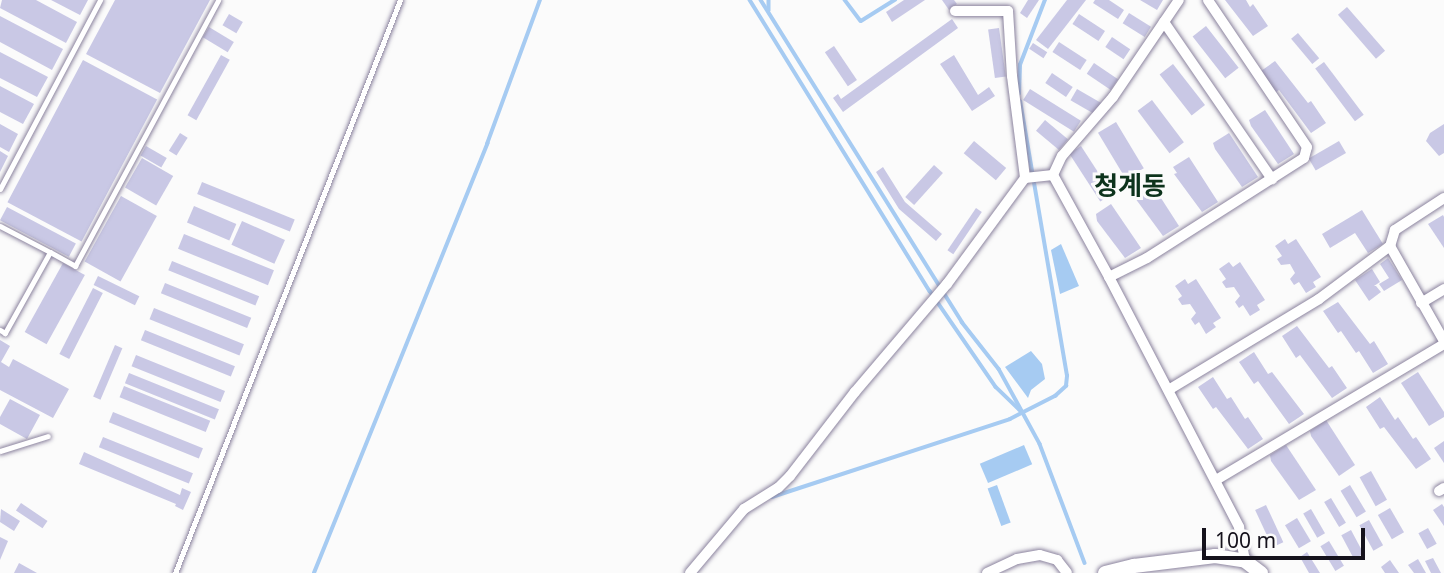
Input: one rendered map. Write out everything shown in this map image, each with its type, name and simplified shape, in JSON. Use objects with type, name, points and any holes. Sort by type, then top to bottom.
[{"type":"street","points":[[690,573],[744,509],[778,488],[790,476],[855,392],[934,300],[1031,177],[1012,76],[1008,11],[1017,0]]},
{"type":"street","points":[[1053,176],[1062,156],[1113,97],[1179,0]]},
{"type":"street","points":[[1109,277],[1147,258],[1215,211],[1304,158],[1307,148],[1208,0]]},
{"type":"street","points":[[954,11],[1008,11]]},
{"type":"street","points":[[1164,22],[1272,179]]},
{"type":"street","points":[[1031,177],[1053,176]]},
{"type":"street","points":[[1053,176],[1170,389],[1216,480],[1239,527],[1245,561]]},
{"type":"street","points":[[1170,389],[1319,299],[1390,246],[1395,230],[1444,198]]},
{"type":"street","points":[[1216,480],[1444,342],[1390,246]]},
{"type":"street","points":[[1421,303],[1444,289]]},
{"type":"street","points":[[987,573],[1017,559],[1040,555],[1057,560],[1068,573]]},
{"type":"street","points":[[1105,573],[1134,566],[1203,558],[1245,561],[1261,573]]},
{"type":"lane","points":[[0,189],[100,0]]},
{"type":"lane","points":[[0,226],[75,266],[218,0]]},
{"type":"lane","points":[[176,573],[400,0]]},
{"type":"lane","points":[[0,330],[5,333],[50,252]]},
{"type":"lane","points":[[0,451],[48,436]]},
{"type":"water","points":[[1061,244],[1079,286],[1060,294],[1051,250]]},
{"type":"water","points":[[1031,351],[1042,364],[1045,379],[1031,390],[1028,398],[1005,367]]},
{"type":"water","points":[[1024,445],[1032,464],[988,483],[980,464]]},
{"type":"water","points":[[997,485],[1011,523],[1001,526],[988,488]]},
{"type":"building","points":[[2,0],[36,0],[77,22],[66,43],[0,8]]},
{"type":"building","points":[[51,0],[88,0],[80,15]]},
{"type":"building","points":[[115,0],[210,0],[160,93],[86,54]]},
{"type":"building","points":[[904,0],[925,0],[892,22],[886,12]]},
{"type":"building","points":[[942,0],[954,0],[957,4],[949,10]]},
{"type":"building","points":[[1028,0],[1039,0],[1027,18],[1020,13]]},
{"type":"building","points":[[1067,0],[1086,0],[1048,49],[1036,40]]},
{"type":"building","points":[[1095,0],[1109,0],[1124,10],[1118,19],[1093,3]]},
{"type":"building","points":[[1140,0],[1163,0],[1157,10]]},
{"type":"building","points":[[1225,0],[1246,0],[1250,7],[1253,4],[1268,26],[1253,36]]},
{"type":"building","points":[[1347,7],[1385,51],[1376,59],[1338,15]]},
{"type":"building","points":[[1129,13],[1151,27],[1145,37],[1123,23]]},
{"type":"building","points":[[229,14],[243,22],[236,33],[222,25]]},
{"type":"building","points":[[1079,14],[1105,31],[1098,41],[1072,24]]},
{"type":"building","points":[[0,16],[63,49],[52,70],[0,42]]},
{"type":"building","points":[[952,19],[958,28],[843,112],[833,98],[838,94],[841,99]]},
{"type":"building","points":[[1206,26],[1239,68],[1225,78],[1193,36]]},
{"type":"building","points":[[209,27],[234,42],[228,52],[203,37]]},
{"type":"building","points":[[999,28],[1006,77],[995,78],[988,30]]},
{"type":"building","points":[[1298,33],[1319,58],[1312,64],[1291,39]]},
{"type":"building","points":[[1112,37],[1130,49],[1124,59],[1105,47]]},
{"type":"building","points":[[1059,42],[1087,60],[1080,70],[1052,52]]},
{"type":"building","points":[[1033,43],[1047,52],[1043,58],[1029,49]]},
{"type":"building","points":[[834,46],[857,80],[848,86],[825,52]]},
{"type":"building","points":[[0,52],[48,77],[37,97],[0,78]]},
{"type":"building","points":[[221,55],[230,60],[196,120],[188,115]]},
{"type":"building","points":[[954,55],[978,95],[989,87],[995,96],[972,111],[940,64]]},
{"type":"building","points":[[83,60],[157,99],[82,242],[7,202]]},
{"type":"building","points":[[1275,61],[1308,103],[1311,101],[1326,123],[1311,133],[1279,90],[1275,93],[1261,71]]},
{"type":"building","points":[[1324,62],[1364,115],[1355,121],[1315,69]]},
{"type":"building","points":[[1094,63],[1118,79],[1111,90],[1087,74]]},
{"type":"building","points":[[1173,64],[1205,105],[1192,115],[1160,74]]},
{"type":"building","points":[[1052,73],[1073,87],[1066,97],[1045,83]]},
{"type":"building","points":[[0,86],[34,104],[23,124],[0,112]]},
{"type":"building","points":[[1030,89],[1081,121],[1074,132],[1023,100]]},
{"type":"building","points":[[1077,89],[1101,103],[1095,114],[1070,100]]},
{"type":"building","points":[[1152,100],[1184,142],[1170,153],[1138,111]]},
{"type":"building","points":[[1265,110],[1294,154],[1278,164],[1249,120]]},
{"type":"building","points":[[1045,120],[1068,139],[1059,150],[1036,131]]},
{"type":"building","points":[[1116,122],[1144,168],[1126,179],[1098,133]]},
{"type":"building","points":[[0,124],[18,134],[9,152],[0,147]]},
{"type":"building","points":[[1444,124],[1444,153],[1439,156],[1426,141],[1430,133]]},
{"type":"building","points":[[180,133],[188,138],[177,156],[169,151]]},
{"type":"building","points":[[1229,133],[1258,177],[1242,187],[1213,143]]},
{"type":"building","points":[[974,141],[1006,168],[996,180],[964,153]]},
{"type":"building","points":[[1339,141],[1346,153],[1316,171],[1309,158]]},
{"type":"building","points":[[146,146],[167,158],[161,168],[140,156]]},
{"type":"building","points":[[1081,146],[1112,194],[1100,201],[1069,154]]},
{"type":"building","points":[[0,151],[8,156],[0,172]]},
{"type":"building","points":[[1189,157],[1218,202],[1202,212],[1174,174],[1177,173],[1173,167]]},
{"type":"building","points":[[142,158],[173,176],[156,205],[125,187]]},
{"type":"building","points":[[934,165],[943,173],[914,205],[905,197]]},
{"type":"building","points":[[883,167],[905,202],[942,234],[936,241],[899,209],[876,172]]},
{"type":"building","points":[[1150,181],[1179,226],[1163,236],[1135,198],[1134,192]]},
{"type":"building","points":[[202,182],[295,219],[290,232],[197,194]]},
{"type":"building","points":[[121,196],[157,216],[120,281],[85,262]]},
{"type":"building","points":[[1111,204],[1141,248],[1125,258],[1097,221],[1096,214]]},
{"type":"building","points":[[194,206],[236,224],[229,241],[187,223]]},
{"type":"building","points":[[7,207],[76,244],[69,257],[0,220]]},
{"type":"building","points":[[976,208],[982,212],[953,254],[947,250]]},
{"type":"building","points":[[1362,210],[1383,244],[1368,253],[1355,233],[1330,248],[1322,234]]},
{"type":"building","points":[[1443,215],[1444,217],[1444,248],[1428,224]]},
{"type":"building","points":[[242,221],[285,240],[274,264],[231,245]]},
{"type":"building","points":[[184,234],[274,270],[268,285],[178,249]]},
{"type":"building","points":[[1285,239],[1288,244],[1296,239],[1321,277],[1313,282],[1316,287],[1306,293],[1299,282],[1294,285],[1290,279],[1295,273],[1290,264],[1281,265],[1277,259],[1282,256],[1275,246]]},
{"type":"building","points":[[1388,258],[1402,280],[1384,291],[1379,284],[1389,278],[1380,264]]},
{"type":"building","points":[[172,261],[259,296],[255,305],[168,270]]},
{"type":"building","points":[[1229,262],[1233,267],[1240,262],[1265,300],[1257,305],[1260,310],[1250,316],[1243,305],[1239,308],[1235,302],[1240,296],[1234,287],[1226,288],[1222,282],[1226,279],[1219,269]]},
{"type":"building","points":[[63,263],[85,275],[47,344],[25,332]]},
{"type":"building","points":[[1372,269],[1380,282],[1374,286],[1381,292],[1369,301],[1355,280]]},
{"type":"building","points":[[98,276],[139,296],[135,305],[94,285]]},
{"type":"building","points":[[1185,279],[1188,284],[1196,279],[1221,318],[1213,323],[1216,327],[1206,334],[1199,322],[1195,325],[1191,319],[1196,313],[1190,304],[1182,305],[1178,299],[1182,296],[1175,286]]},
{"type":"building","points":[[165,283],[251,318],[247,328],[161,293]]},
{"type":"building","points":[[93,288],[103,293],[69,359],[59,354]]},
{"type":"building","points":[[1338,302],[1370,344],[1374,341],[1388,364],[1373,373],[1359,351],[1356,353],[1341,331],[1338,333],[1323,311]]},
{"type":"building","points":[[154,308],[244,344],[239,355],[150,319]]},
{"type":"building","points":[[1297,326],[1329,368],[1332,366],[1347,388],[1332,398],[1300,355],[1296,358],[1282,336]]},
{"type":"building","points":[[145,330],[235,366],[231,377],[141,340]]},
{"type":"building","points":[[0,340],[10,346],[1,362],[9,367],[13,359],[69,389],[53,418],[0,390]]},
{"type":"building","points":[[115,345],[122,348],[100,400],[93,397]]},
{"type":"building","points":[[1254,352],[1268,374],[1272,372],[1304,414],[1289,424],[1258,381],[1254,384],[1239,362]]},
{"type":"building","points":[[136,355],[225,391],[221,402],[132,366]]},
{"type":"building","points":[[1418,372],[1444,412],[1444,417],[1429,426],[1401,383]]},
{"type":"building","points":[[129,373],[219,409],[215,420],[125,383]]},
{"type":"building","points":[[1213,377],[1227,399],[1231,397],[1245,419],[1248,417],[1263,439],[1248,449],[1216,407],[1213,409],[1198,387]]},
{"type":"building","points":[[124,386],[210,421],[206,432],[120,397]]},
{"type":"building","points":[[1380,397],[1395,420],[1398,417],[1431,459],[1416,469],[1384,427],[1380,429],[1366,407]]},
{"type":"building","points":[[10,399],[40,415],[27,439],[0,424],[0,417]]},
{"type":"building","points":[[113,412],[203,448],[199,459],[109,422]]},
{"type":"building","points":[[1326,420],[1355,465],[1339,476],[1311,436],[1310,431]]},
{"type":"building","points":[[103,437],[193,473],[189,484],[99,447]]},
{"type":"building","points":[[1444,441],[1444,463],[1434,448]]},
{"type":"building","points":[[1286,445],[1316,490],[1299,500],[1271,461],[1270,455]]},
{"type":"building","points":[[84,452],[180,495],[182,488],[191,492],[183,510],[175,506],[176,504],[79,464]]},
{"type":"building","points":[[1371,471],[1387,500],[1376,506],[1360,477]]},
{"type":"building","points":[[1350,485],[1366,512],[1357,517],[1341,491]]},
{"type":"building","points":[[1331,498],[1346,523],[1339,527],[1324,502]]},
{"type":"building","points":[[21,503],[48,521],[42,528],[16,510]]},
{"type":"building","points":[[1442,504],[1444,507],[1444,526],[1433,510]]},
{"type":"building","points":[[1266,505],[1283,542],[1272,547],[1255,510]]},
{"type":"building","points":[[1390,508],[1404,532],[1392,539],[1378,515]]},
{"type":"building","points":[[1,509],[20,521],[14,531],[0,522]]},
{"type":"building","points":[[1311,509],[1325,533],[1317,538],[1303,514]]},
{"type":"building","points":[[1297,518],[1311,541],[1299,548],[1285,525]]},
{"type":"building","points":[[1369,520],[1383,545],[1373,551],[1359,525]]},
{"type":"building","points":[[1428,528],[1437,544],[1427,549],[1418,533]]},
{"type":"building","points":[[1351,530],[1364,554],[1354,559],[1341,535]]},
{"type":"building","points":[[0,537],[8,541],[0,560]]},
{"type":"building","points":[[1329,541],[1344,566],[1335,571],[1320,546]]},
{"type":"building","points":[[1307,552],[1320,573],[1309,573],[1300,557]]},
{"type":"building","points":[[1433,558],[1441,573],[1431,573],[1425,561]]},
{"type":"building","points":[[1418,559],[1426,573],[1414,573],[1408,565]]},
{"type":"building","points":[[1390,560],[1399,573],[1385,573],[1381,567]]},
{"type":"building","points":[[19,563],[37,573],[14,573]]},
{"type":"waterway","points":[[314,573],[487,144],[540,0]]},
{"type":"waterway","points":[[750,0],[930,291],[996,387],[1021,411]]},
{"type":"waterway","points":[[761,0],[962,322],[999,369],[1040,444],[1085,563]]},
{"type":"waterway","points":[[769,0],[769,10]]},
{"type":"waterway","points":[[845,0],[861,21],[895,0]]},
{"type":"waterway","points":[[1019,94],[1020,65],[1045,0]]},
{"type":"waterway","points":[[772,497],[1010,419],[1055,396],[1066,386],[1067,376],[1020,102]]},
{"type":"district","name":"청계동","points":[[1130,186]]}]
